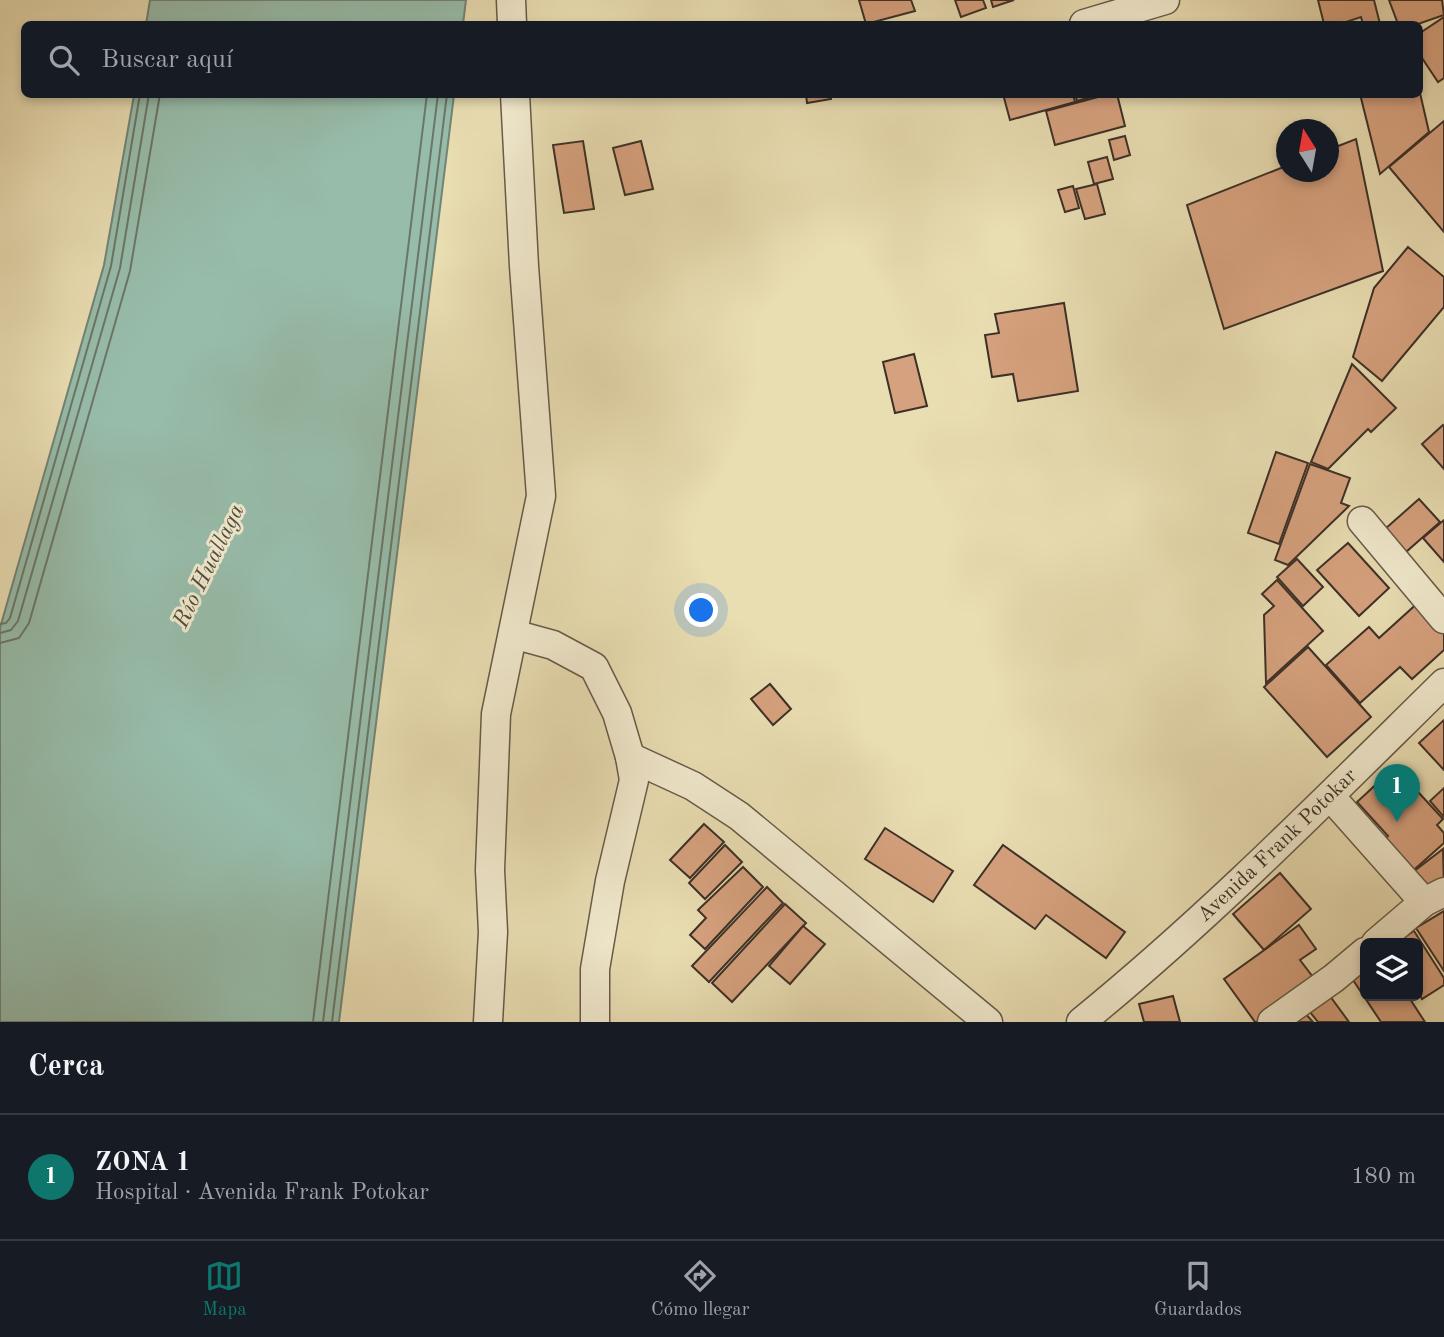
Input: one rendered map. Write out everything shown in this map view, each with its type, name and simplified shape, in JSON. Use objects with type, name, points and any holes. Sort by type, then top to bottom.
[{"type":"street","points":[[511,0],[512,21]]},
{"type":"street","points":[[1094,21],[1165,0]]},
{"type":"street","points":[[488,1022],[493,932],[490,870],[496,714],[541,496],[515,98]]},
{"type":"street","points":[[1362,521],[1444,619]]},
{"type":"street","points":[[513,634],[553,645],[593,667],[617,713],[630,757],[634,780],[610,881],[595,969],[595,1022]]},
{"type":"street","name":"Avenida Frank Potokar","points":[[1081,1022],[1139,975],[1330,796],[1444,683]]},
{"type":"street","points":[[630,757],[694,786],[739,816],[988,1022]]},
{"type":"street","points":[[1330,796],[1434,897],[1382,938]]},
{"type":"street","points":[[1272,1022],[1360,956]]},
{"type":"water","points":[[150,0],[466,0],[463,21],[146,21]]},
{"type":"water","name":"Río Huallaga","points":[[133,98],[454,98],[339,1022],[0,1022],[0,628],[104,265]]},
{"type":"building","points":[[859,0],[911,0],[915,11],[877,21],[865,21]]},
{"type":"building","points":[[955,0],[983,0],[986,8],[961,17]]},
{"type":"building","points":[[991,0],[1014,0],[993,7]]},
{"type":"building","points":[[1318,0],[1374,0],[1379,21],[1362,21],[1361,17],[1349,21],[1323,21]]},
{"type":"building","points":[[1389,0],[1442,0],[1444,15],[1423,22],[1397,21]]},
{"type":"building","points":[[1444,17],[1444,78],[1438,82],[1423,60],[1423,31]]},
{"type":"building","points":[[806,98],[831,99],[807,103]]},
{"type":"building","points":[[1004,98],[1074,98],[1075,102],[1010,120]]},
{"type":"building","points":[[1094,98],[1118,98],[1125,126],[1055,145],[1046,111]]},
{"type":"building","points":[[1361,98],[1421,98],[1429,132],[1380,174]]},
{"type":"building","points":[[1444,121],[1444,232],[1389,167]]},
{"type":"building","points":[[1125,136],[1130,155],[1114,160],[1109,140]]},
{"type":"building","points":[[1356,139],[1383,271],[1224,329],[1187,205],[1276,170],[1276,182],[1339,182],[1339,146]]},
{"type":"building","points":[[583,141],[594,209],[564,213],[553,145]]},
{"type":"building","points":[[641,141],[653,189],[625,195],[613,148]]},
{"type":"building","points":[[1107,157],[1113,179],[1094,184],[1088,162]]},
{"type":"building","points":[[1097,184],[1105,214],[1085,219],[1076,189]]},
{"type":"building","points":[[1073,186],[1079,208],[1065,212],[1058,190]]},
{"type":"building","points":[[1408,247],[1444,277],[1444,307],[1382,381],[1353,357],[1374,288]]},
{"type":"building","points":[[1064,303],[1078,391],[1018,401],[1013,374],[992,377],[985,335],[999,333],[995,314]]},
{"type":"building","points":[[914,354],[927,406],[895,413],[883,362]]},
{"type":"building","points":[[1352,364],[1396,408],[1371,432],[1368,429],[1328,469],[1311,462]]},
{"type":"building","points":[[1444,426],[1444,469],[1422,444]]},
{"type":"building","points":[[1276,452],[1308,463],[1279,544],[1248,533]]},
{"type":"building","points":[[1310,464],[1350,478],[1341,503],[1349,506],[1288,565],[1275,560]]},
{"type":"building","points":[[1419,499],[1440,522],[1406,552],[1385,529]]},
{"type":"building","points":[[1444,520],[1444,562],[1423,538]]},
{"type":"building","points":[[1348,543],[1389,588],[1359,616],[1317,570]]},
{"type":"building","points":[[1297,559],[1323,587],[1303,606],[1277,577]]},
{"type":"building","points":[[1277,580],[1323,631],[1266,683],[1264,615],[1274,606],[1262,594]]},
{"type":"building","points":[[1421,600],[1444,626],[1444,650],[1412,679],[1400,667],[1360,703],[1326,665],[1369,627],[1379,638]]},
{"type":"building","points":[[1308,647],[1371,717],[1327,757],[1264,687]]},
{"type":"building","points":[[770,684],[791,709],[773,725],[751,699]]},
{"type":"building","points":[[1444,720],[1444,770],[1419,743]]},
{"type":"building","points":[[1395,767],[1443,819],[1437,825],[1444,833],[1444,843],[1406,877],[1377,846],[1388,836],[1357,802]]},
{"type":"building","points":[[1444,788],[1444,817],[1430,801]]},
{"type":"building","points":[[704,824],[724,842],[690,878],[670,860]]},
{"type":"building","points":[[885,828],[953,871],[933,902],[865,859]]},
{"type":"building","points":[[725,845],[742,862],[705,899],[689,883]]},
{"type":"building","points":[[1003,845],[1125,932],[1106,958],[1046,915],[1035,929],[974,885]]},
{"type":"building","points":[[1443,849],[1444,888],[1432,897],[1413,872]]},
{"type":"building","points":[[743,867],[763,887],[705,949],[690,935],[706,918],[698,910]]},
{"type":"building","points":[[1280,873],[1311,909],[1264,950],[1233,914]]},
{"type":"building","points":[[767,887],[783,903],[709,982],[692,966]]},
{"type":"building","points":[[785,904],[806,923],[732,1002],[712,983]]},
{"type":"building","points":[[1444,911],[1444,971],[1423,938],[1416,928]]},
{"type":"building","points":[[1299,925],[1316,949],[1300,960],[1316,981],[1255,1022],[1224,979]]},
{"type":"building","points":[[803,926],[825,944],[790,984],[769,966]]},
{"type":"building","points":[[1414,931],[1418,938],[1403,938]]},
{"type":"building","points":[[1423,945],[1444,978],[1444,985],[1423,998]]},
{"type":"building","points":[[1360,971],[1360,990],[1351,977]]},
{"type":"building","points":[[1327,992],[1349,1022],[1318,1022],[1306,1007]]},
{"type":"building","points":[[1173,996],[1180,1022],[1144,1022],[1139,1004]]},
{"type":"building","points":[[1367,1001],[1411,1001],[1425,1022],[1381,1022]]},
{"type":"building","points":[[1302,1010],[1313,1022],[1288,1022]]},
{"type":"place","name":"ZONA 1","points":[[1397,822]]}]
